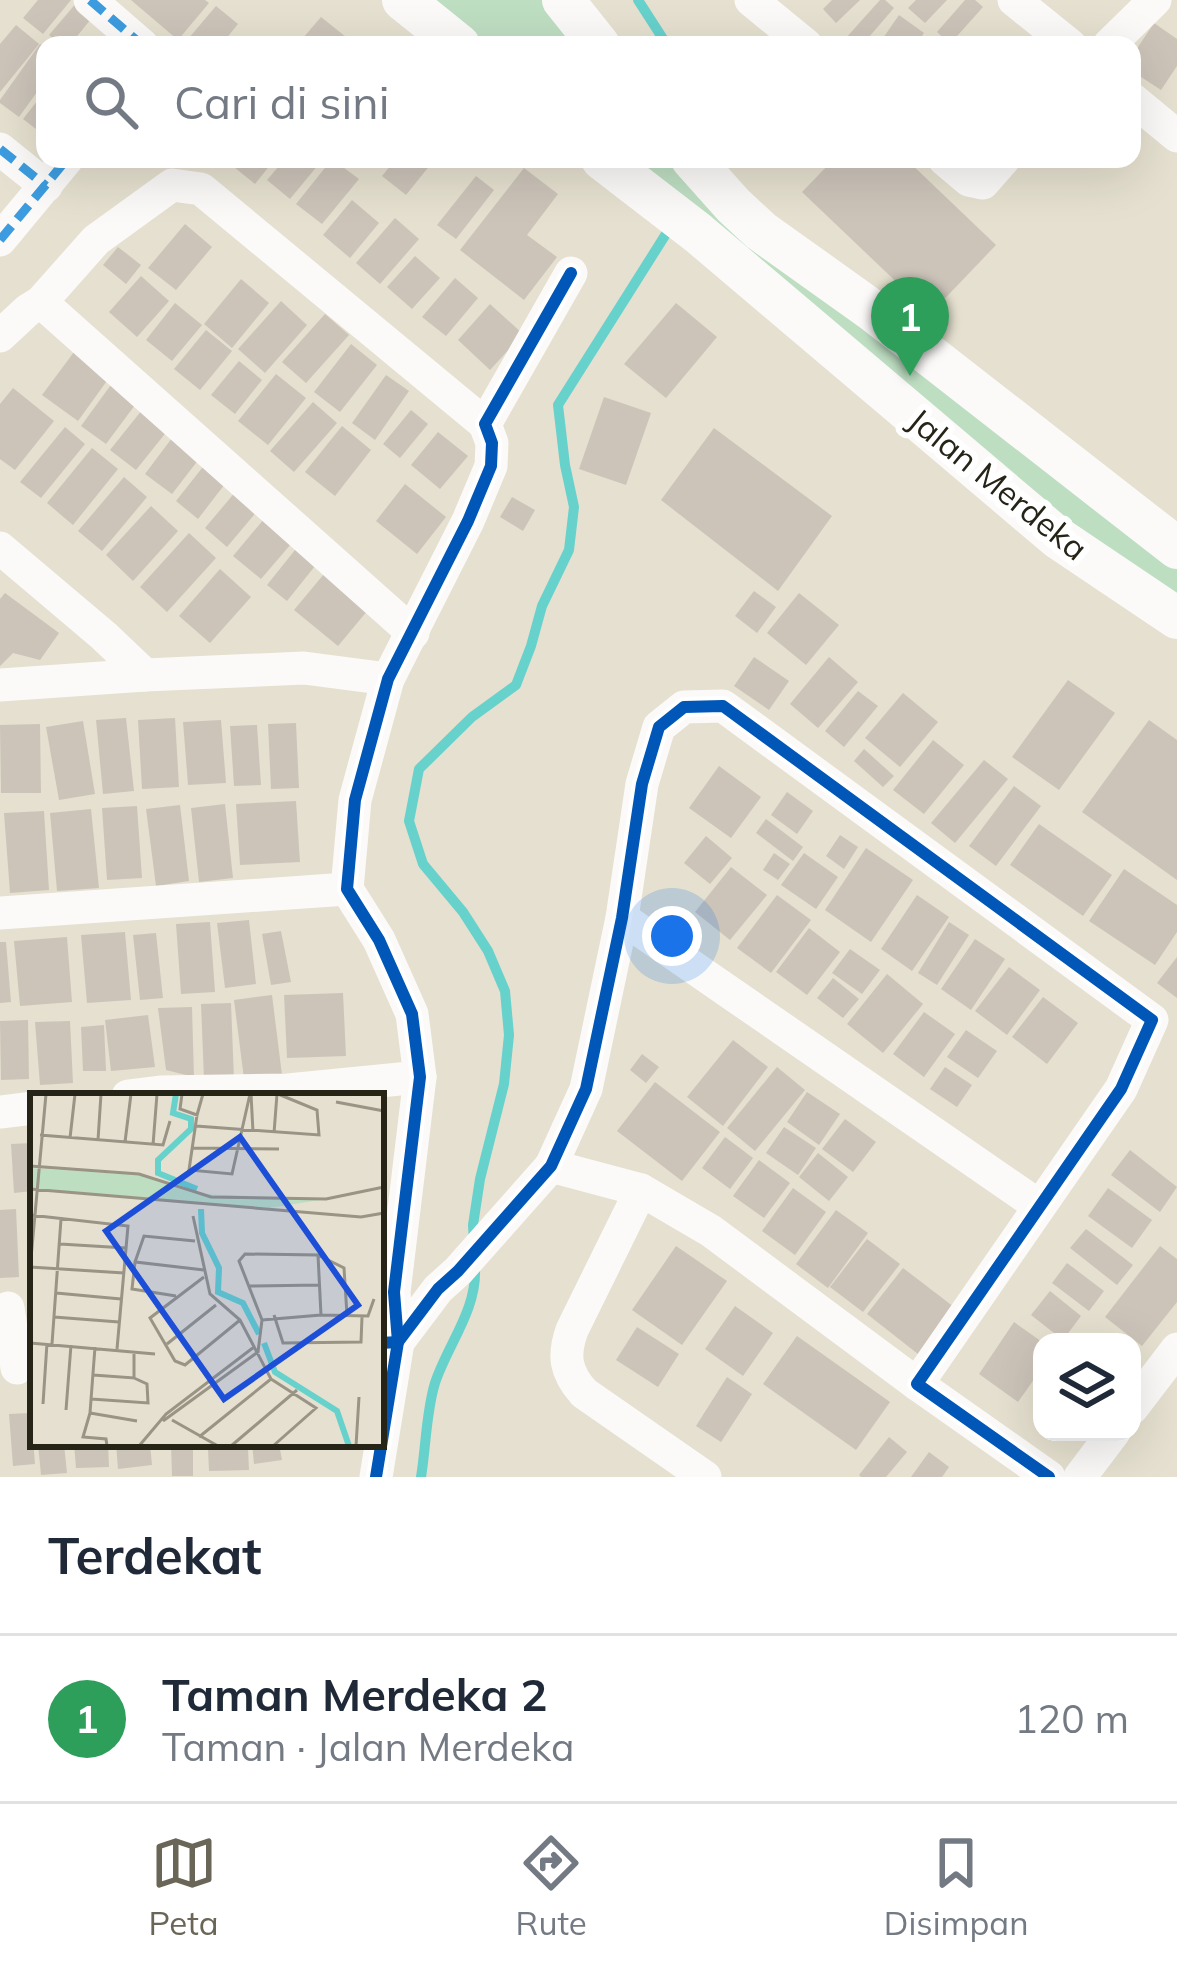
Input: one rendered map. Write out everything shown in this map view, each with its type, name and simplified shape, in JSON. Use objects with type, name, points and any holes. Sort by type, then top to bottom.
[{"type":"street","points":[[90,0],[134,36]]},
{"type":"street","points":[[403,0],[448,36]]},
{"type":"street","points":[[563,0],[591,36]]},
{"type":"street","points":[[751,0],[795,36]]},
{"type":"street","points":[[1014,0],[1059,36]]},
{"type":"street","points":[[1118,36],[1155,0]]},
{"type":"street","points":[[1141,106],[1177,136]]},
{"type":"street","points":[[0,149],[46,186]]},
{"type":"street","points":[[0,240],[61,168]]},
{"type":"street","name":"Jalan Merdeka","points":[[613,168],[698,233],[1058,538],[1177,618]]},
{"type":"street","name":"Jalan Merdeka","points":[[700,168],[761,230],[873,311],[1177,548]]},
{"type":"street","points":[[955,168],[983,183],[996,168]]},
{"type":"street","points":[[0,336],[41,302],[96,240],[172,184],[201,189],[485,424],[491,466],[388,679],[355,800],[347,890],[379,940],[412,1014],[420,1077],[388,1293],[384,1394]]},
{"type":"street","points":[[485,424],[571,273]]},
{"type":"street","points":[[41,302],[413,633]]},
{"type":"street","points":[[1106,570],[1138,518]]},
{"type":"street","points":[[0,548],[146,675]]},
{"type":"street","points":[[0,685],[304,668],[388,679]]},
{"type":"street","points":[[389,1342],[540,1177],[586,1089],[622,918],[642,784],[659,728],[684,707],[723,706],[961,877],[1152,1020],[1177,1045]]},
{"type":"street","points":[[0,914],[347,890]]},
{"type":"street","points":[[622,918],[1039,1205]]},
{"type":"street","points":[[917,1384],[1120,1089],[1152,1020]]},
{"type":"street","points":[[152,1093],[288,1090],[420,1077]]},
{"type":"street","points":[[0,1112],[30,1108]]},
{"type":"street","points":[[540,1177],[641,1190],[711,1231],[1049,1477]]},
{"type":"street","points":[[641,1190],[564,1354],[573,1382],[584,1393],[706,1477]]},
{"type":"street","points":[[388,1293],[448,1280]]},
{"type":"street","points":[[14,1308],[17,1368]]},
{"type":"street","points":[[1141,1396],[1177,1348]]},
{"type":"street","points":[[1081,1477],[1107,1441]]},
{"type":"street","points":[[376,1477],[379,1447]]},
{"type":"green space","points":[[416,0],[557,0],[586,36],[460,36]]},
{"type":"green space","points":[[619,168],[699,168],[1177,545],[1177,618]]},
{"type":"building","points":[[38,0],[71,0],[43,34],[23,18]]},
{"type":"building","points":[[131,0],[209,3],[181,36],[173,36]]},
{"type":"building","points":[[832,0],[860,0],[836,23],[823,9]]},
{"type":"building","points":[[880,0],[894,8],[870,36],[848,36]]},
{"type":"building","points":[[916,0],[947,0],[925,23],[908,8]]},
{"type":"building","points":[[965,0],[975,0],[983,7],[957,36],[937,32]]},
{"type":"building","points":[[78,1],[95,14],[77,36],[49,35]]},
{"type":"building","points":[[216,6],[238,24],[228,36],[191,36]]},
{"type":"building","points":[[899,15],[924,33],[922,36],[884,36]]},
{"type":"building","points":[[321,17],[345,36],[305,36]]},
{"type":"building","points":[[1154,23],[1177,39],[1177,66],[1161,90],[1141,77],[1141,42]]},
{"type":"building","points":[[16,25],[36,42],[0,92],[0,44]]},
{"type":"building","points":[[36,50],[36,93],[19,117],[0,100]]},
{"type":"building","points":[[36,102],[36,129],[23,119]]},
{"type":"building","points":[[235,168],[268,168],[255,184]]},
{"type":"building","points":[[277,168],[316,168],[290,199],[267,180]]},
{"type":"building","points":[[325,168],[344,168],[359,179],[322,224],[296,204]]},
{"type":"building","points":[[389,168],[428,168],[406,195],[382,176]]},
{"type":"building","points":[[524,168],[558,194],[527,235],[557,257],[524,300],[460,250]]},
{"type":"building","points":[[825,168],[915,168],[996,245],[930,314],[802,192]]},
{"type":"building","points":[[476,176],[494,190],[456,239],[437,225]]},
{"type":"building","points":[[352,200],[379,223],[350,258],[323,235]]},
{"type":"building","points":[[395,218],[419,239],[380,284],[356,263]]},
{"type":"building","points":[[185,224],[212,247],[176,290],[148,268]]},
{"type":"building","points":[[118,247],[141,265],[126,284],[103,265]]},
{"type":"building","points":[[415,256],[440,278],[412,309],[387,287]]},
{"type":"building","points":[[141,276],[169,301],[137,337],[109,312]]},
{"type":"building","points":[[455,278],[478,298],[446,336],[422,317]]},
{"type":"building","points":[[241,279],[269,303],[232,348],[204,324]]},
{"type":"building","points":[[281,301],[307,325],[265,373],[238,349]]},
{"type":"building","points":[[175,303],[202,325],[172,361],[146,340]]},
{"type":"building","points":[[676,303],[717,337],[666,398],[624,364]]},
{"type":"building","points":[[490,304],[523,334],[490,370],[458,340]]},
{"type":"building","points":[[325,314],[349,335],[306,383],[282,362]]},
{"type":"building","points":[[206,330],[232,351],[200,390],[174,369]]},
{"type":"building","points":[[351,344],[377,365],[340,412],[314,392]]},
{"type":"building","points":[[74,352],[109,378],[78,421],[42,395]]},
{"type":"building","points":[[239,361],[262,380],[235,414],[211,395]]},
{"type":"building","points":[[276,374],[306,398],[268,445],[238,421]]},
{"type":"building","points":[[386,375],[409,391],[375,440],[352,423]]},
{"type":"building","points":[[113,382],[138,401],[106,444],[81,426]]},
{"type":"building","points":[[13,388],[54,421],[15,470],[0,459],[0,404]]},
{"type":"building","points":[[604,397],[651,413],[626,485],[579,469]]},
{"type":"building","points":[[313,402],[337,423],[294,472],[270,451]]},
{"type":"building","points":[[146,405],[172,425],[136,470],[110,450]]},
{"type":"building","points":[[411,410],[428,424],[400,458],[383,444]]},
{"type":"building","points":[[342,426],[371,450],[335,496],[305,472]]},
{"type":"building","points":[[65,427],[85,444],[41,498],[20,482]]},
{"type":"building","points":[[714,428],[832,516],[778,591],[661,500]]},
{"type":"building","points":[[438,432],[468,456],[440,489],[411,465]]},
{"type":"building","points":[[172,438],[199,459],[172,494],[145,474]]},
{"type":"building","points":[[92,448],[118,469],[73,525],[47,503]]},
{"type":"building","points":[[206,463],[228,480],[198,519],[176,501]]},
{"type":"building","points":[[124,477],[147,497],[102,551],[78,531]]},
{"type":"building","points":[[242,484],[264,503],[227,547],[205,528]]},
{"type":"building","points":[[405,484],[446,517],[417,554],[376,521]]},
{"type":"building","points":[[512,497],[535,510],[523,531],[500,517]]},
{"type":"building","points":[[151,506],[178,531],[133,581],[106,555]]},
{"type":"building","points":[[269,513],[297,537],[261,579],[233,556]]},
{"type":"building","points":[[189,533],[216,558],[167,612],[140,587]]},
{"type":"building","points":[[299,545],[319,561],[287,601],[267,585]]},
{"type":"building","points":[[220,569],[251,597],[210,643],[179,616]]},
{"type":"building","points":[[324,574],[368,610],[338,646],[294,610]]},
{"type":"building","points":[[754,591],[776,607],[757,633],[735,616]]},
{"type":"building","points":[[5,593],[59,633],[40,660],[13,653],[0,666],[0,599]]},
{"type":"building","points":[[799,593],[839,625],[806,665],[767,633]]},
{"type":"building","points":[[754,657],[789,681],[769,710],[734,686]]},
{"type":"building","points":[[829,657],[858,682],[818,728],[790,704]]},
{"type":"building","points":[[1068,680],[1115,713],[1059,790],[1012,757]]},
{"type":"building","points":[[858,691],[878,706],[844,747],[825,731]]},
{"type":"building","points":[[903,693],[938,722],[900,767],[865,738]]},
{"type":"building","points":[[126,718],[134,791],[103,794],[96,720]]},
{"type":"building","points":[[175,718],[179,787],[142,789],[138,720]]},
{"type":"building","points":[[221,720],[226,783],[188,785],[183,722]]},
{"type":"building","points":[[1149,720],[1177,740],[1177,880],[1082,812]]},
{"type":"building","points":[[83,721],[95,794],[59,800],[46,727]]},
{"type":"building","points":[[296,723],[299,788],[271,789],[268,724]]},
{"type":"building","points":[[40,724],[41,793],[1,793],[0,725]]},
{"type":"building","points":[[257,725],[261,785],[234,786],[230,726]]},
{"type":"building","points":[[933,740],[964,765],[924,814],[893,790]]},
{"type":"building","points":[[864,749],[894,776],[883,787],[854,761]]},
{"type":"building","points":[[984,760],[1008,779],[955,843],[931,823]]},
{"type":"building","points":[[719,766],[761,797],[731,838],[689,808]]},
{"type":"building","points":[[1014,786],[1041,806],[996,866],[969,846]]},
{"type":"building","points":[[787,792],[813,811],[797,834],[771,815]]},
{"type":"building","points":[[296,801],[300,862],[240,865],[236,804]]},
{"type":"building","points":[[225,804],[233,878],[199,882],[191,808]]},
{"type":"building","points":[[180,805],[189,881],[156,886],[146,809]]},
{"type":"building","points":[[137,806],[142,878],[107,880],[102,808]]},
{"type":"building","points":[[91,809],[99,888],[57,891],[50,813]]},
{"type":"building","points":[[44,811],[49,890],[10,893],[4,813]]},
{"type":"building","points":[[766,819],[803,847],[793,861],[756,833]]},
{"type":"building","points":[[1039,824],[1112,875],[1083,916],[1010,865]]},
{"type":"building","points":[[840,835],[858,847],[844,869],[826,856]]},
{"type":"building","points":[[706,836],[732,858],[710,884],[684,863]]},
{"type":"building","points":[[866,848],[913,880],[871,942],[825,910]]},
{"type":"building","points":[[774,853],[790,864],[778,880],[763,870]]},
{"type":"building","points":[[804,853],[838,877],[816,909],[781,885]]},
{"type":"building","points":[[731,867],[767,895],[730,940],[695,912]]},
{"type":"building","points":[[1124,869],[1177,905],[1177,932],[1155,965],[1089,921]]},
{"type":"building","points":[[777,895],[811,920],[771,973],[737,948]]},
{"type":"building","points":[[917,895],[949,917],[912,971],[881,949]]},
{"type":"building","points":[[249,920],[256,984],[225,988],[217,923]]},
{"type":"building","points":[[210,922],[215,992],[181,994],[176,924]]},
{"type":"building","points":[[949,922],[969,935],[937,985],[918,973]]},
{"type":"building","points":[[809,928],[840,952],[807,995],[776,972]]},
{"type":"building","points":[[281,931],[291,982],[271,985],[262,934]]},
{"type":"building","points":[[125,932],[131,1000],[87,1003],[81,935]]},
{"type":"building","points":[[156,933],[163,998],[140,1000],[133,935]]},
{"type":"building","points":[[67,937],[72,1002],[20,1006],[14,941]]},
{"type":"building","points":[[975,939],[1005,959],[971,1010],[941,989]]},
{"type":"building","points":[[0,942],[6,942],[11,1002],[0,1003]]},
{"type":"building","points":[[850,949],[880,970],[862,994],[832,973]]},
{"type":"building","points":[[1177,957],[1177,998],[1157,983]]},
{"type":"building","points":[[1009,967],[1040,990],[1007,1035],[975,1011]]},
{"type":"building","points":[[887,974],[923,1004],[883,1053],[847,1024]]},
{"type":"building","points":[[833,978],[859,999],[843,1018],[817,998]]},
{"type":"building","points":[[343,993],[346,1056],[287,1058],[284,995]]},
{"type":"building","points":[[272,995],[282,1075],[244,1079],[234,1000]]},
{"type":"building","points":[[1043,997],[1078,1023],[1047,1064],[1012,1037]]},
{"type":"building","points":[[231,1003],[234,1079],[204,1079],[201,1004]]},
{"type":"building","points":[[192,1007],[194,1077],[166,1070],[158,1008]]},
{"type":"building","points":[[924,1012],[955,1034],[924,1077],[893,1054]]},
{"type":"building","points":[[148,1015],[155,1067],[111,1071],[105,1020]]},
{"type":"building","points":[[28,1020],[29,1079],[1,1080],[0,1021]]},
{"type":"building","points":[[70,1021],[73,1083],[40,1085],[35,1022]]},
{"type":"building","points":[[104,1025],[106,1071],[83,1071],[81,1027]]},
{"type":"building","points":[[966,1030],[997,1051],[978,1078],[947,1057]]},
{"type":"building","points":[[733,1040],[768,1067],[723,1126],[687,1097]]},
{"type":"building","points":[[642,1054],[659,1067],[646,1083],[630,1070]]},
{"type":"building","points":[[777,1067],[805,1090],[755,1151],[727,1128]]},
{"type":"building","points":[[945,1067],[972,1085],[957,1107],[930,1089]]},
{"type":"building","points":[[655,1082],[720,1132],[682,1181],[617,1131]]},
{"type":"building","points":[[807,1092],[840,1114],[819,1145],[787,1122]]},
{"type":"building","points":[[845,1119],[876,1142],[853,1172],[822,1149]]},
{"type":"building","points":[[784,1127],[816,1148],[798,1175],[766,1153]]},
{"type":"building","points":[[725,1137],[753,1158],[730,1189],[702,1168]]},
{"type":"building","points":[[30,1143],[30,1191],[14,1193],[11,1144]]},
{"type":"building","points":[[1130,1150],[1177,1187],[1160,1212],[1111,1175]]},
{"type":"building","points":[[818,1153],[848,1177],[829,1201],[799,1177]]},
{"type":"building","points":[[759,1160],[790,1183],[764,1218],[733,1196]]},
{"type":"building","points":[[793,1188],[826,1212],[795,1255],[762,1231]]},
{"type":"building","points":[[1108,1188],[1152,1220],[1132,1248],[1088,1216]]},
{"type":"building","points":[[16,1209],[19,1277],[0,1278],[0,1210]]},
{"type":"building","points":[[836,1210],[868,1233],[828,1288],[796,1264]]},
{"type":"building","points":[[1086,1229],[1133,1265],[1117,1285],[1070,1248]]},
{"type":"building","points":[[867,1239],[900,1264],[863,1312],[830,1287]]},
{"type":"building","points":[[676,1246],[727,1281],[682,1345],[632,1310]]},
{"type":"building","points":[[1160,1246],[1177,1259],[1177,1302],[1142,1346],[1141,1333],[1125,1333],[1105,1317]]},
{"type":"building","points":[[1067,1263],[1104,1291],[1089,1311],[1052,1283]]},
{"type":"building","points":[[903,1268],[954,1307],[918,1354],[867,1314]]},
{"type":"building","points":[[1050,1291],[1081,1316],[1068,1333],[1054,1333],[1031,1315]]},
{"type":"building","points":[[735,1306],[773,1333],[743,1376],[705,1349]]},
{"type":"building","points":[[1014,1322],[1033,1336],[1033,1381],[1018,1402],[979,1374]]},
{"type":"building","points":[[637,1327],[679,1354],[658,1387],[616,1360]]},
{"type":"building","points":[[797,1336],[890,1402],[856,1450],[763,1384]]},
{"type":"building","points":[[727,1377],[752,1394],[721,1442],[696,1426]]},
{"type":"building","points":[[30,1413],[35,1464],[13,1466],[9,1414]]},
{"type":"building","points":[[889,1437],[907,1452],[886,1477],[861,1477],[859,1475]]},
{"type":"building","points":[[38,1447],[64,1447],[67,1473],[41,1475]]},
{"type":"building","points":[[74,1447],[108,1447],[109,1467],[76,1468]]},
{"type":"building","points":[[116,1447],[150,1447],[152,1465],[118,1469]]},
{"type":"building","points":[[171,1447],[193,1447],[193,1476],[172,1476]]},
{"type":"building","points":[[252,1447],[280,1447],[282,1460],[254,1464]]},
{"type":"building","points":[[248,1448],[249,1470],[209,1471],[208,1449]]},
{"type":"building","points":[[929,1452],[949,1467],[942,1477],[911,1477]]},
{"type":"waterway","points":[[638,0],[661,36]]},
{"type":"waterway","points":[[474,1243],[480,1179],[504,1084],[509,1035],[505,991],[488,951],[463,912],[423,864],[409,821],[419,769],[472,717],[516,685],[542,606],[569,550],[574,507],[558,405],[671,226]]},
{"type":"waterway","points":[[421,1477],[432,1394],[467,1313],[475,1268]]},
{"type":"marked path","points":[[90,0],[132,36]]},
{"type":"marked path","points":[[0,149],[46,186]]},
{"type":"marked path","points":[[0,240],[60,168]]},
{"type":"cycle path","points":[[384,1428],[398,1342],[394,1292],[420,1077],[412,1014],[379,940],[347,889],[355,800],[388,679],[491,466],[492,443],[485,424],[571,273]]},
{"type":"cycle path","points":[[384,1343],[398,1342],[438,1289],[551,1166],[586,1089],[622,918],[642,784],[659,727],[684,707],[723,706],[1152,1020],[1121,1089],[917,1384],[1049,1477]]},
{"type":"cycle path","points":[[376,1477],[381,1447]]},
{"type":"place","name":"Taman Merdeka 2","points":[[910,376]]}]
